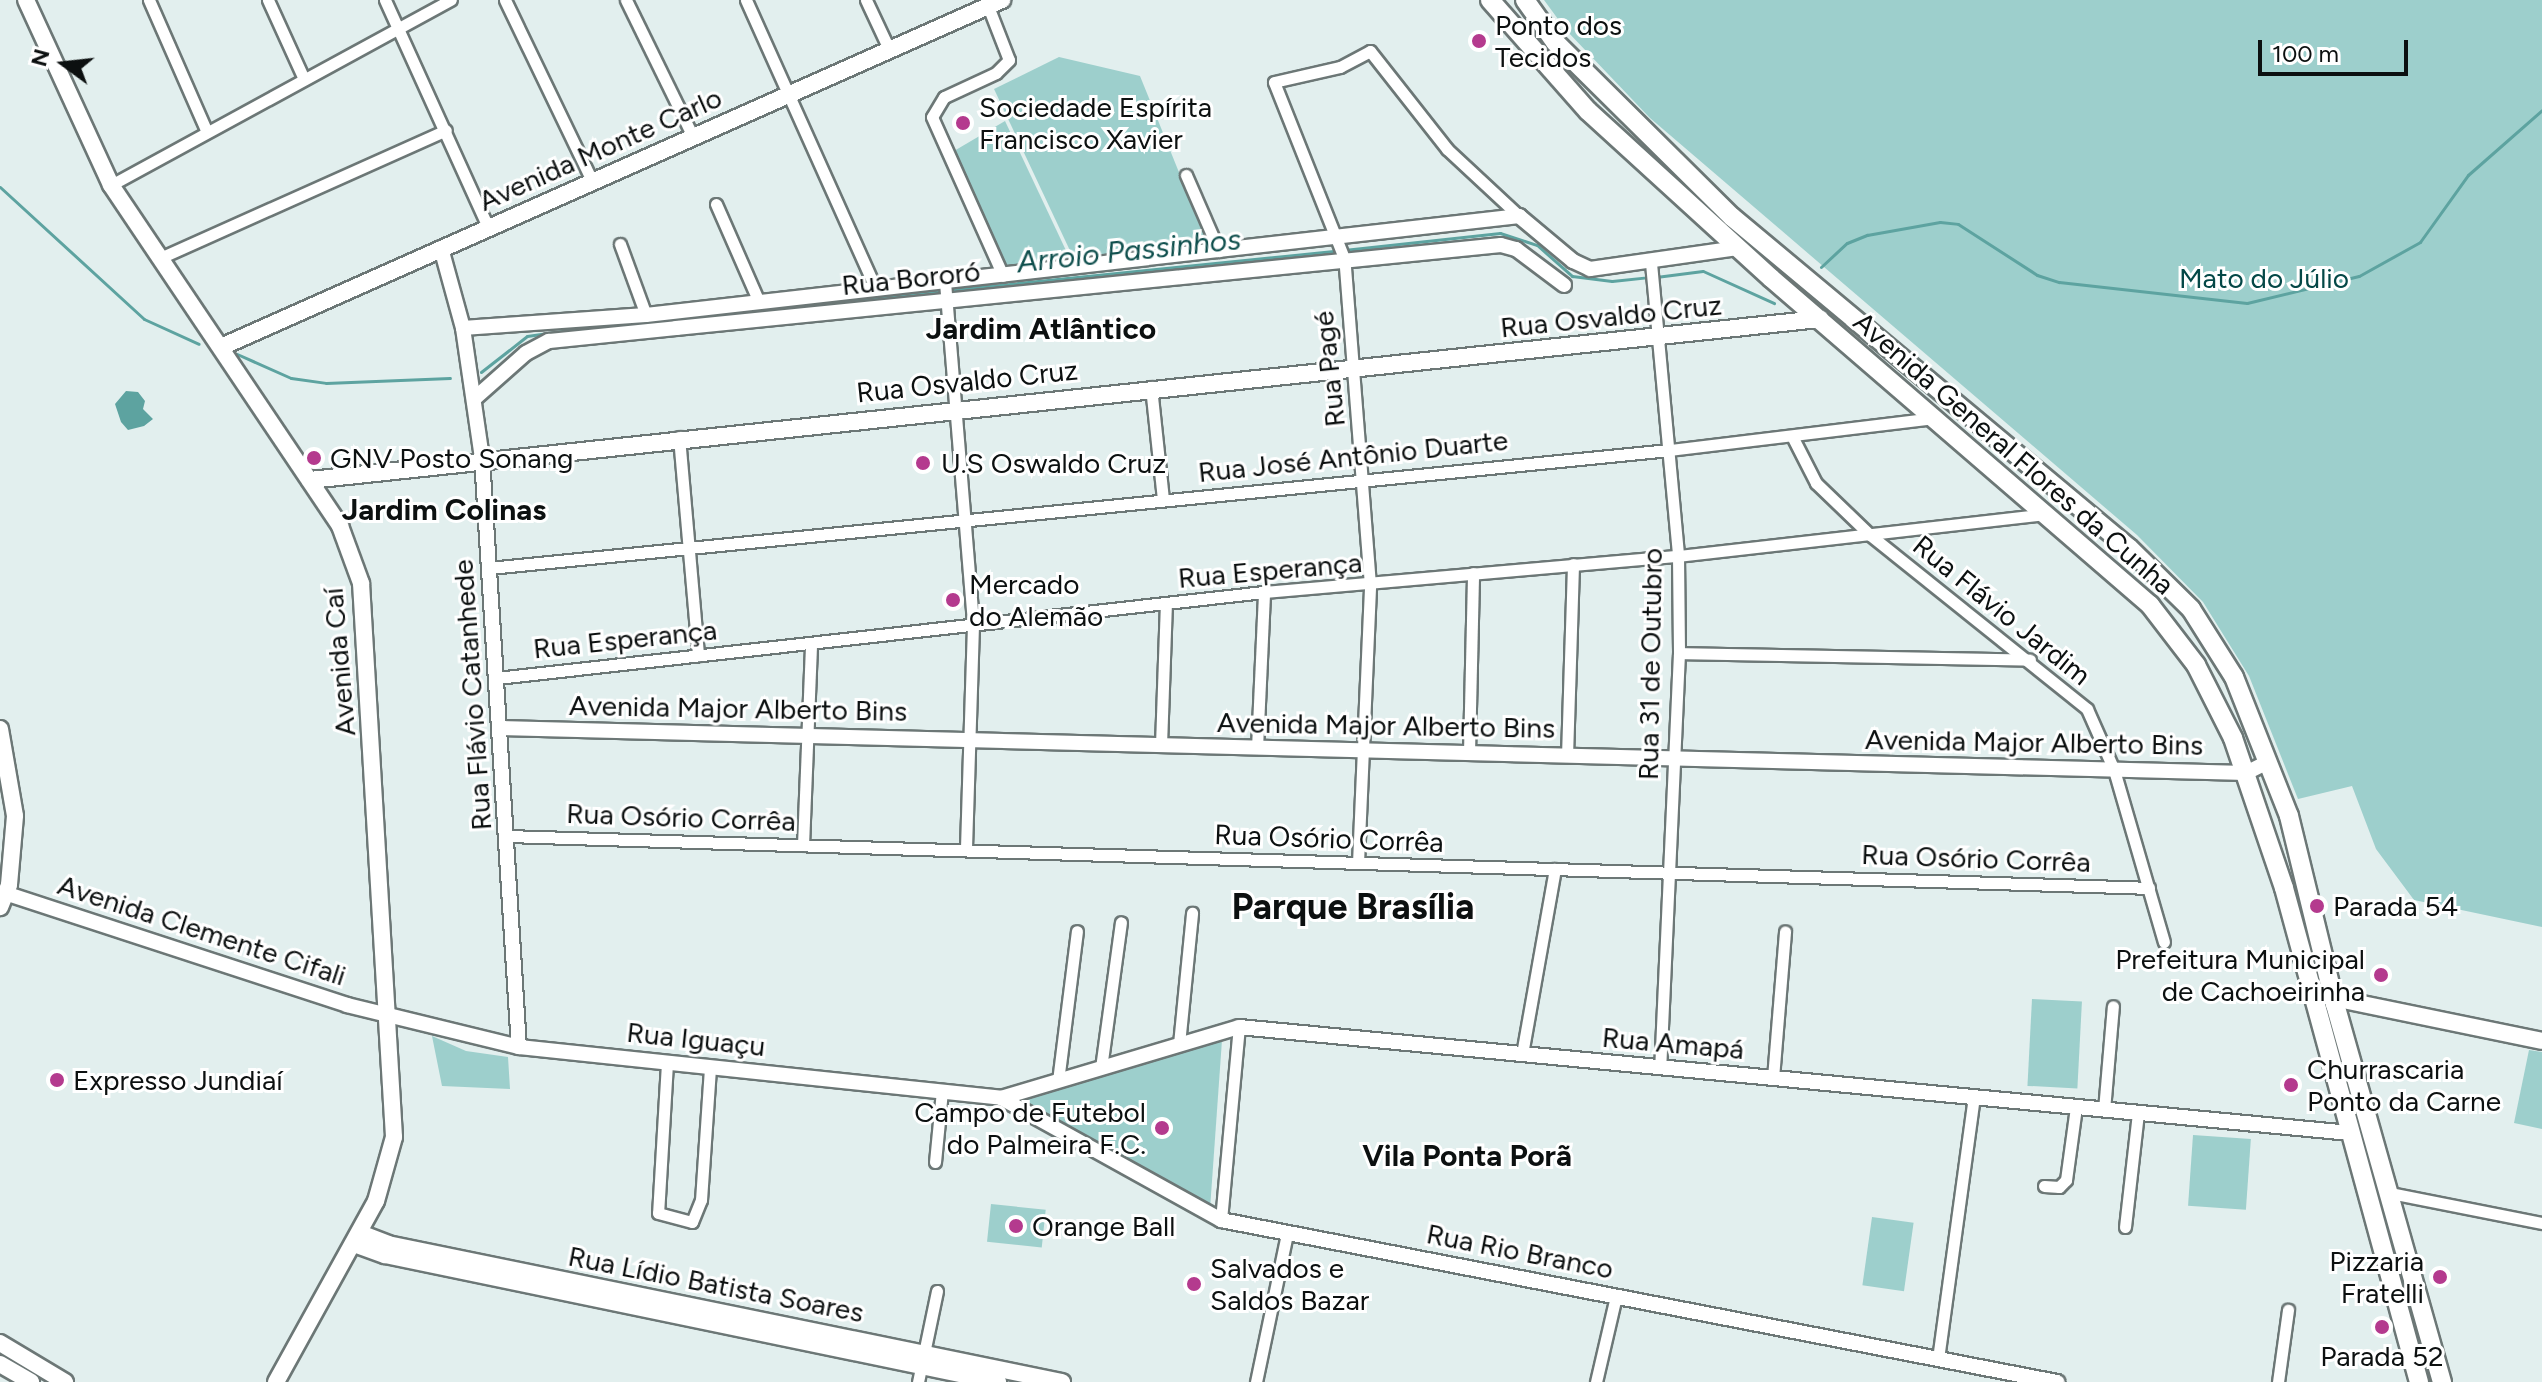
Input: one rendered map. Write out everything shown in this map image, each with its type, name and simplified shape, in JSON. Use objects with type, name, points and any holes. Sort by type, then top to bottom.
[{"type":"main road","name":"Avenida Caí","points":[[26,0],[111,185],[340,526],[361,583],[394,1137],[385,1180],[357,1238],[278,1382]]},
{"type":"main road","name":"Avenida General Flores da Cunha","points":[[1490,0],[1588,111],[1771,278],[2150,605],[2196,665],[2246,773],[2284,888],[2419,1382]]},
{"type":"main road","name":"Avenida General Flores da Cunha","points":[[1525,0],[1555,42],[1732,217],[1839,301],[2129,548],[2191,609],[2234,677],[2289,816],[2335,1004],[2442,1382]]},
{"type":"main road","name":"Avenida Monte Carlo","points":[[221,347],[992,2]]},
{"type":"main road","points":[[1732,217],[1738,248]]},
{"type":"main road","points":[[1820,319],[1839,301]]},
{"type":"main road","name":"Rua Osvaldo Cruz","points":[[310,480],[482,458],[1820,319]]},
{"type":"main road","points":[[0,729],[15,816],[3,898]]},
{"type":"main road","points":[[2319,1022],[2335,1004],[2343,1000],[2542,1041]]},
{"type":"main road","name":"Rua Lídio Batista Soares","points":[[357,1238],[434,1259],[843,1343],[921,1367],[998,1382]]},
{"type":"main road","points":[[0,1343],[60,1381]]},
{"type":"main road","points":[[0,1364],[31,1382]]},
{"type":"main road","name":"Rua Lídio Batista Soares","points":[[921,1367],[1062,1382]]},
{"type":"street","points":[[149,0],[207,132]]},
{"type":"street","points":[[268,0],[304,79]]},
{"type":"street","points":[[385,0],[488,227]]},
{"type":"street","points":[[111,185],[451,0]]},
{"type":"street","points":[[505,0],[592,181]]},
{"type":"street","points":[[626,0],[693,137]]},
{"type":"street","points":[[746,0],[876,289]]},
{"type":"street","points":[[866,0],[889,49]]},
{"type":"street","points":[[992,2],[1009,60],[996,73],[944,97],[932,117],[1003,276]]},
{"type":"street","name":"Rua Pagé","points":[[1358,863],[1370,585],[1366,479],[1351,370],[1344,257],[1340,239],[1273,87],[1278,78],[1340,67],[1370,51],[1447,149],[1522,233]]},
{"type":"street","points":[[160,258],[446,130]]},
{"type":"street","points":[[1186,175],[1219,251]]},
{"type":"street","points":[[716,204],[759,302]]},
{"type":"street","points":[[463,328],[646,315],[876,289],[946,291],[1003,276],[1340,239],[1522,233],[1580,266],[1652,267],[1738,248]]},
{"type":"street","points":[[1522,233],[1564,285]]},
{"type":"street","name":"Rua Bororó","points":[[474,399],[526,353],[549,341],[946,291],[1501,245],[1522,233]]},
{"type":"street","points":[[620,244],[646,315]]},
{"type":"street","name":"Rua Flávio Catanhede","points":[[441,248],[463,328],[482,458],[519,1047]]},
{"type":"street","name":"Rua 31 de Outubro","points":[[1652,267],[1678,556],[1679,653],[1660,1067]]},
{"type":"street","points":[[946,291],[967,519],[973,625],[966,850]]},
{"type":"street","points":[[1151,387],[1163,499]]},
{"type":"street","name":"Rua José Antônio Duarte","points":[[489,568],[1670,450],[1934,417]]},
{"type":"street","name":"Rua Flávio Jardim","points":[[1792,436],[1816,483],[1870,535],[2031,660],[2087,709],[2114,770],[2164,942]]},
{"type":"street","points":[[679,437],[698,655]]},
{"type":"street","name":"Rua Esperança","points":[[497,678],[1264,592],[1678,556],[2047,514]]},
{"type":"street","points":[[1567,756],[1573,564]]},
{"type":"street","points":[[1469,753],[1473,573]]},
{"type":"street","points":[[1257,748],[1264,592]]},
{"type":"street","points":[[1161,745],[1166,603]]},
{"type":"street","points":[[803,845],[811,643]]},
{"type":"street","points":[[1679,653],[2031,660]]},
{"type":"street","name":"Avenida Major Alberto Bins","points":[[500,728],[2246,773],[2268,762]]},
{"type":"street","name":"Rua Osório Corrêa","points":[[507,836],[2149,888]]},
{"type":"street","points":[[1522,1054],[1555,869]]},
{"type":"street","name":"Avenida Clemente Cifali","points":[[3,898],[389,1014]]},
{"type":"street","points":[[1179,1044],[1192,913]]},
{"type":"street","points":[[1101,1068],[1121,922]]},
{"type":"street","points":[[1058,1081],[1077,931]]},
{"type":"street","points":[[1773,1078],[1785,931]]},
{"type":"street","points":[[2104,1110],[2113,1006]]},
{"type":"street","name":"Rua Iguaçu","points":[[389,1014],[519,1047],[1001,1098]]},
{"type":"street","points":[[1221,1220],[1239,1027]]},
{"type":"street","name":"Rua Amapá","points":[[1001,1098],[1239,1027],[2350,1133]]},
{"type":"street","points":[[667,1063],[659,1216],[692,1222],[701,1200],[710,1067]]},
{"type":"street","points":[[935,1162],[942,1090]]},
{"type":"street","points":[[1938,1359],[1974,1097]]},
{"type":"street","name":"Rua Rio Branco","points":[[1001,1098],[1221,1220],[2057,1382]]},
{"type":"street","points":[[2044,1186],[2059,1187],[2066,1180],[2076,1107]]},
{"type":"street","points":[[2125,1227],[2138,1113]]},
{"type":"street","points":[[2390,1193],[2542,1223]]},
{"type":"street","points":[[1256,1382],[1287,1233]]},
{"type":"street","points":[[921,1367],[937,1291]]},
{"type":"street","points":[[1596,1382],[1616,1296]]},
{"type":"street","points":[[2278,1382],[2288,1310]]},
{"type":"green space","name":"Mato do Júlio","points":[[1544,0],[2542,0],[2542,927],[2414,900],[2376,849],[2352,786],[2298,799],[2249,676],[2203,602],[2137,535],[1650,118],[1566,30]]},
{"type":"green space","points":[[1059,57],[1140,76],[1208,244],[1073,257],[994,89]]},
{"type":"green space","points":[[1005,121],[1070,259],[1006,270],[954,151]]},
{"type":"green space","points":[[2032,999],[2082,1002],[2077,1088],[2027,1086]]},
{"type":"green space","points":[[432,1036],[466,1051],[508,1057],[510,1089],[442,1086]]},
{"type":"green space","points":[[1222,1040],[1210,1209],[1022,1099]]},
{"type":"green space","points":[[2529,1050],[2542,1052],[2542,1129],[2514,1123]]},
{"type":"green space","points":[[2193,1135],[2251,1139],[2246,1210],[2188,1206]]},
{"type":"green space","name":"Orange Ball","points":[[991,1204],[1046,1210],[1042,1248],[987,1242]]},
{"type":"green space","points":[[1872,1217],[1914,1223],[1904,1291],[1862,1285]]},
{"type":"shaded area","points":[[126,391],[138,392],[145,401],[143,409],[153,419],[144,426],[128,430],[121,422],[115,404]]},
{"type":"waterway","points":[[1821,267],[1847,243],[1867,235],[1940,222],[1958,224],[2037,275],[2059,282],[2247,303],[2359,276],[2420,242],[2468,175],[2542,110]]},
{"type":"waterway","points":[[0,187],[144,319],[199,344]]},
{"type":"waterway","name":"Arroio Passinhos","points":[[1344,250],[1500,233],[1537,245],[1572,276],[1612,281],[1649,277]]},
{"type":"waterway","name":"Arroio Passinhos","points":[[950,290],[1336,251]]},
{"type":"waterway","name":"Arroio Passinhos","points":[[1656,277],[1703,271],[1774,303]]},
{"type":"waterway","name":"Arroio Passinhos","points":[[743,311],[942,291]]},
{"type":"waterway","name":"Arroio Passinhos","points":[[481,372],[527,336],[604,325]]},
{"type":"waterway","points":[[237,354],[291,378],[326,383],[450,378]]},
{"type":"place","name":"Ponto dos Tecidos","points":[[1479,41]]},
{"type":"place","name":"Sociedade Espírita Francisco Xavier","points":[[963,123]]},
{"type":"place","name":"GNV Posto Sonang","points":[[314,458]]},
{"type":"place","name":"U.S Oswaldo Cruz","points":[[923,463]]},
{"type":"place","name":"Mercado do Alemão","points":[[953,600]]},
{"type":"place","name":"Parada 54","points":[[2317,906]]},
{"type":"place","name":"Prefeitura Municipal de Cachoeirinha","points":[[2381,975]]},
{"type":"place","name":"Expresso Jundiaí","points":[[57,1080]]},
{"type":"place","name":"Churrascaria Ponto da Carne","points":[[2291,1085]]},
{"type":"place","name":"Campo de Futebol do Palmeira F.C.","points":[[1162,1128]]},
{"type":"place","name":"Orange Ball","points":[[1016,1226]]},
{"type":"place","name":"Pizzaria Fratelli","points":[[2440,1277]]},
{"type":"place","name":"Salvados e Saldos Bazar","points":[[1194,1284]]},
{"type":"place","name":"Parada 52","points":[[2382,1327]]},
{"type":"district","name":"Jardim Atlântico","points":[[1041,329]]},
{"type":"district","name":"Jardim Colinas","points":[[444,510]]},
{"type":"district","name":"Parque Brasília","points":[[1353,907]]},
{"type":"district","name":"Vila Ponta Porã","points":[[1467,1156]]}]
